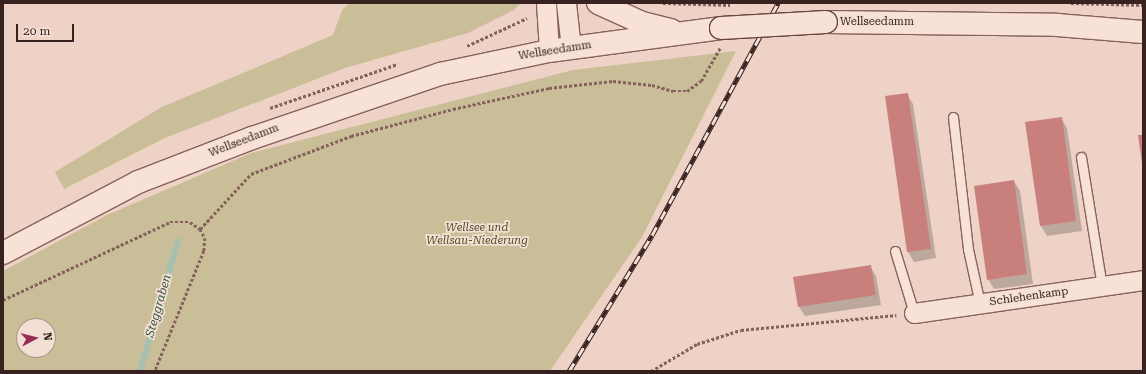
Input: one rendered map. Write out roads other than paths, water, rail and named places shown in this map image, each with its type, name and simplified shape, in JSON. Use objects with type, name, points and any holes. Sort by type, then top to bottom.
[{"type":"main road","points":[[598,3],[642,23],[682,33]]},
{"type":"main road","name":"Wellseedamm","points":[[3,253],[138,182],[252,138],[440,74],[549,51],[682,33],[722,36],[826,22],[1057,25],[1143,32]]},
{"type":"street","points":[[546,3],[549,51]]},
{"type":"street","points":[[566,3],[571,48]]},
{"type":"street","name":"Schlehenkamp","points":[[914,314],[1143,280]]},
{"type":"lane","points":[[953,117],[968,249],[980,304]]},
{"type":"lane","points":[[1081,157],[1102,286]]},
{"type":"lane","points":[[895,252],[914,314]]},
{"type":"waterway","name":"Steggraben","points":[[140,371],[178,241]]},
{"type":"railway","points":[[569,371],[652,235],[778,3]]},
{"type":"park label","name":"Wellsee und Wellsau-Niederung","points":[[477,235]]}]
